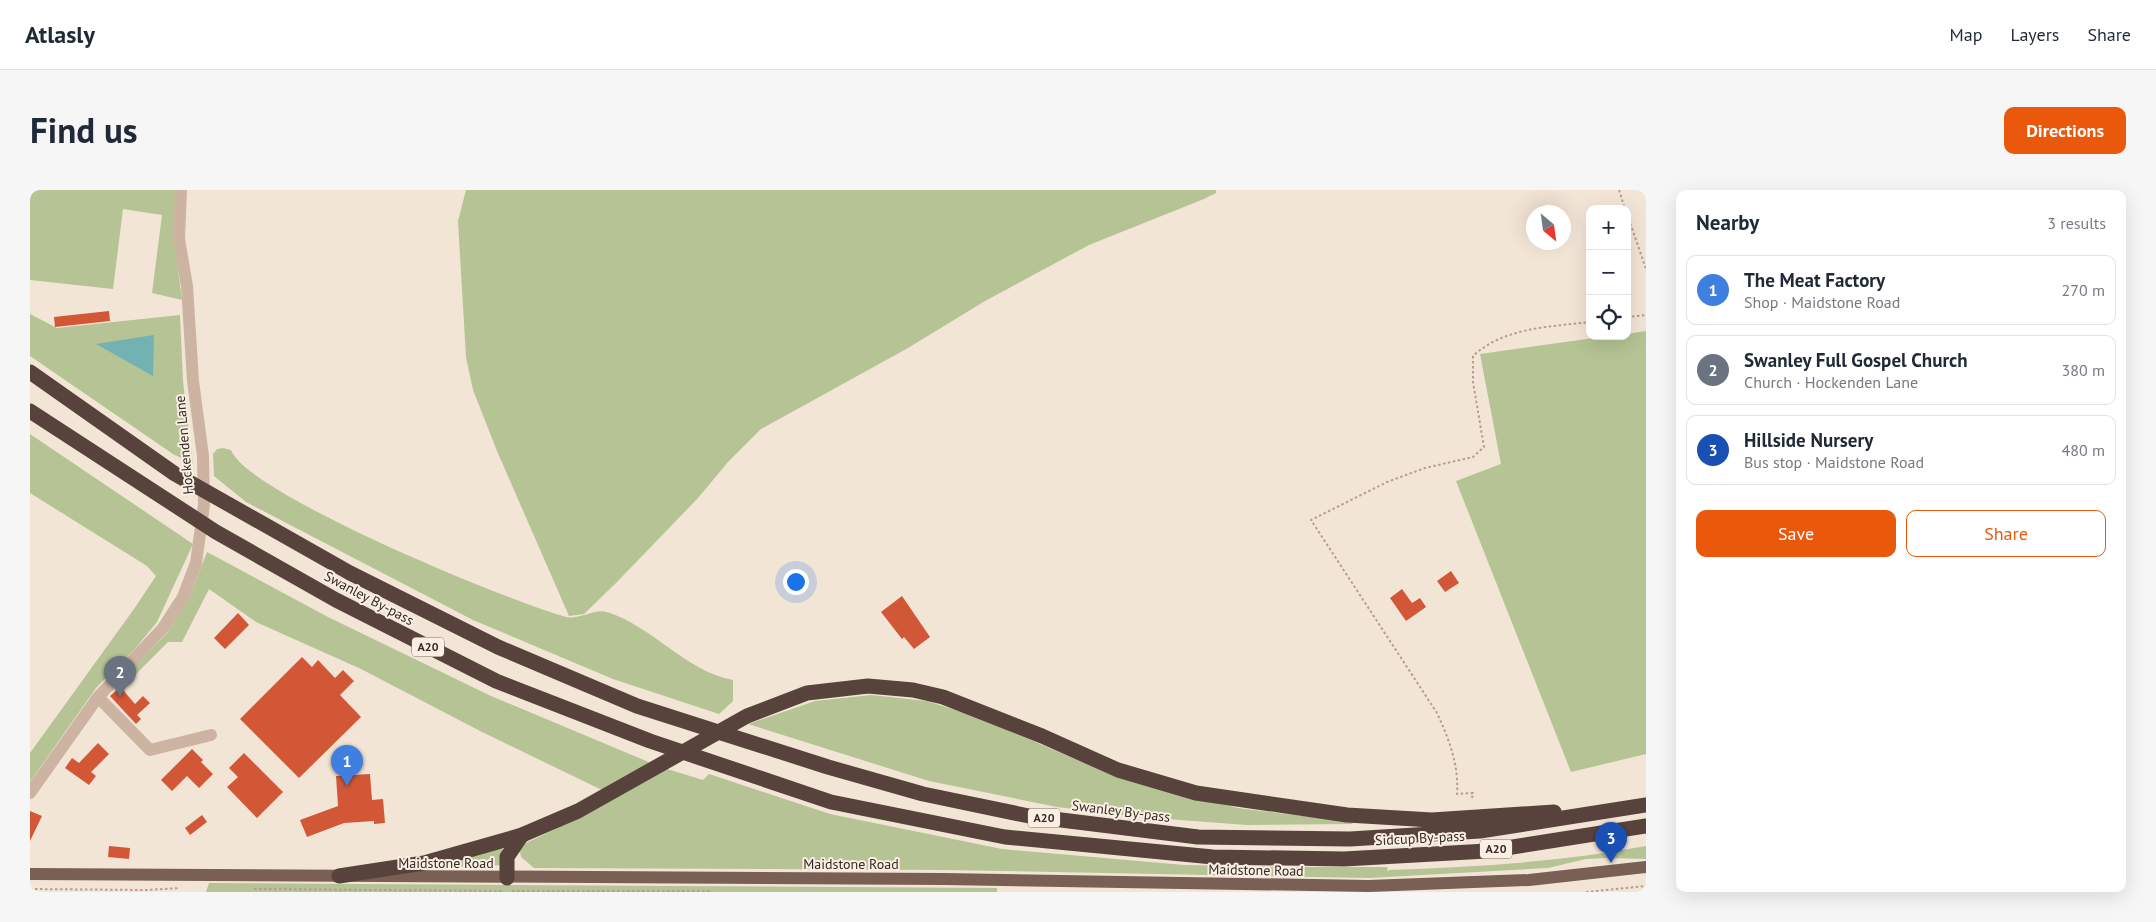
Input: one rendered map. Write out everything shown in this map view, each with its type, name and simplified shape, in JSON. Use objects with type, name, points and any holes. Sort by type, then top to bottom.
[{"type":"highway","name":"Swanley By-pass","points":[[30,372],[174,474],[350,573],[498,647],[636,706],[748,740],[828,767],[923,794],[1029,816],[1198,838],[1350,839]]},
{"type":"highway","name":"Swanley By-pass","points":[[30,411],[216,532],[336,600],[496,681],[720,766],[831,802],[1005,838],[1214,857],[1344,859]]},
{"type":"highway","name":"A20","points":[[339,876],[424,863],[522,836],[578,811],[747,716],[807,693],[868,686],[913,690],[943,697],[1042,736],[1118,770],[1196,793],[1237,800],[1347,815],[1432,820],[1547,812],[1609,812]]},
{"type":"highway","name":"Sidcup By-pass","points":[[1350,839],[1480,832],[1646,805]]},
{"type":"highway","name":"Sidcup By-pass","points":[[1344,859],[1487,851],[1646,826]]},
{"type":"highway","points":[[507,878],[507,857],[522,836]]},
{"type":"main road","name":"Maidstone Road","points":[[30,874],[954,879],[1369,886],[1529,880],[1646,867]]},
{"type":"street","name":"Hockenden Lane","points":[[30,793],[98,697],[163,628],[183,597],[196,563],[204,505],[203,456],[193,381],[187,286],[179,239],[181,190]]},
{"type":"street","points":[[98,697],[150,750],[211,736]]},
{"type":"path","points":[[1619,190],[1625,205]]},
{"type":"path","points":[[1631,226],[1646,269]]},
{"type":"path","points":[[1631,317],[1646,315]]},
{"type":"path","points":[[1472,798],[1472,793],[1457,794],[1458,776],[1448,738],[1437,713],[1311,520],[1387,482],[1425,468],[1473,457],[1484,447],[1473,382],[1473,356],[1486,344],[1524,330],[1586,322]]},
{"type":"path","points":[[1586,892],[1646,886]]},
{"type":"path","points":[[30,889],[54,890]]},
{"type":"green space","points":[[30,190],[175,190],[174,238],[182,300],[152,293],[162,215],[123,209],[113,289],[30,280]]},
{"type":"green space","points":[[466,190],[1216,190],[1216,193],[1089,245],[985,301],[908,348],[761,429],[617,582],[584,614],[569,616],[497,451],[473,390],[466,357],[458,221]]},
{"type":"green space","points":[[30,314],[57,328],[180,315],[183,381],[193,464],[173,454],[30,356]]},
{"type":"green space","points":[[1646,331],[1646,754],[1571,772],[1456,481],[1501,464],[1480,354],[1586,339],[1631,340],[1631,333]]},
{"type":"green space","points":[[30,434],[193,544],[157,622],[134,650],[96,688],[30,782],[30,753],[156,576],[147,566],[30,493]]},
{"type":"green space","points":[[217,449],[231,450],[248,469],[283,493],[385,545],[441,570],[537,608],[566,617],[576,617],[602,611],[623,619],[639,627],[700,668],[733,680],[733,701],[719,714],[613,679],[473,620],[246,502],[214,476],[213,454]]},
{"type":"green space","points":[[207,552],[328,617],[491,696],[651,763],[602,790],[482,732],[361,669],[256,622],[209,589],[182,642],[168,642],[123,687],[118,683],[167,633],[189,598]]},
{"type":"green space","points":[[871,695],[927,701],[983,719],[1116,777],[1238,808],[1353,822],[1352,824],[1247,825],[1140,817],[1057,807],[929,781],[748,724],[815,701]]},
{"type":"green space","points":[[667,769],[703,780],[709,774],[830,814],[1002,849],[1184,865],[1387,867],[1388,872],[1389,870],[1550,860],[1646,846],[1646,859],[1586,859],[1548,868],[1369,878],[946,870],[534,868],[521,857],[520,851],[526,843],[579,818]]},
{"type":"green space","points":[[502,844],[503,865],[433,868]]},
{"type":"green space","points":[[209,883],[997,888],[997,892],[206,892]]},
{"type":"water","points":[[154,335],[153,376],[96,344]]},
{"type":"building","points":[[109,311],[110,321],[55,327],[54,317]]},
{"type":"building","points":[[1451,571],[1459,583],[1445,592],[1437,581]]},
{"type":"building","points":[[1402,589],[1412,603],[1420,598],[1426,607],[1406,621],[1390,598]]},
{"type":"building","points":[[902,596],[930,637],[914,649],[904,637],[902,639],[881,612]]},
{"type":"building","points":[[238,613],[249,625],[225,649],[214,638]]},
{"type":"building","points":[[302,657],[312,667],[318,660],[335,678],[343,670],[354,681],[340,695],[361,717],[299,778],[240,719]]},
{"type":"building","points":[[117,690],[119,693],[123,690],[135,704],[143,696],[150,703],[137,715],[141,719],[136,724],[110,696]]},
{"type":"building","points":[[98,743],[109,754],[91,772],[96,776],[89,785],[65,768],[72,758],[79,763]]},
{"type":"building","points":[[192,749],[213,774],[199,788],[187,776],[172,791],[161,780]]},
{"type":"building","points":[[244,753],[283,792],[257,818],[227,787],[238,777],[229,768]]},
{"type":"building","points":[[370,774],[372,800],[383,799],[385,823],[374,824],[374,821],[344,823],[307,837],[300,820],[338,806],[336,776]]},
{"type":"building","points":[[30,811],[42,816],[30,841]]},
{"type":"building","points":[[202,815],[207,822],[190,835],[185,828]]},
{"type":"building","points":[[109,846],[130,848],[129,859],[108,857]]},
{"type":"place","name":"Swanley Full Gospel Church","points":[[120,697]]},
{"type":"place","name":"The Meat Factory","points":[[347,786]]},
{"type":"place","name":"Hillside Nursery","points":[[1611,863]]}]
